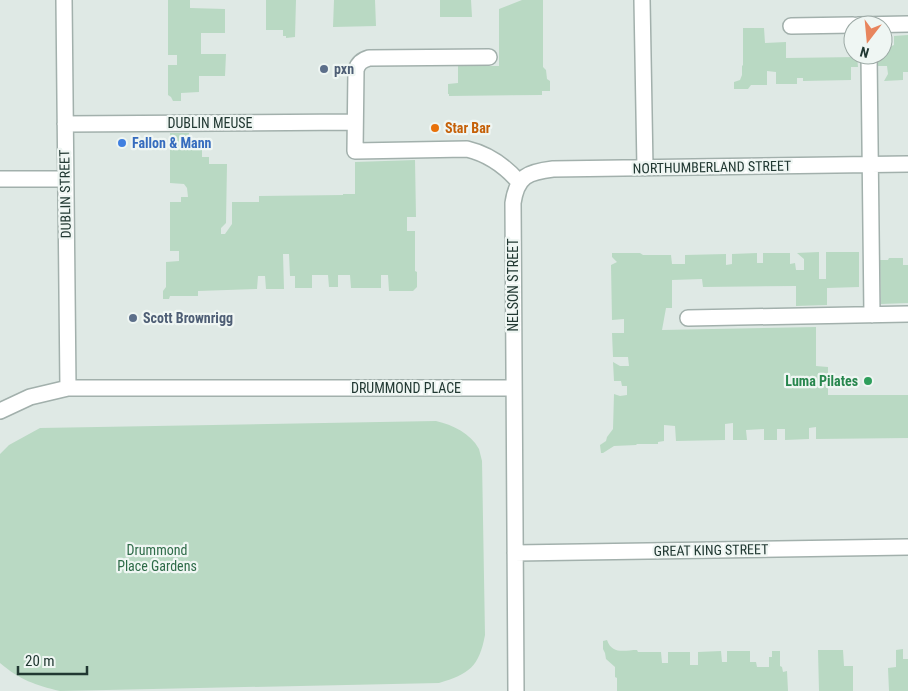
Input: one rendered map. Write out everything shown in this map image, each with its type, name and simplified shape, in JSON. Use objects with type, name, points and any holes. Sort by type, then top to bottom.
[{"type":"street","name":"DUBLIN STREET","points":[[64,0],[68,388]]},
{"type":"street","points":[[642,0],[645,168]]},
{"type":"street","points":[[893,24],[908,24]]},
{"type":"street","points":[[791,26],[843,25]]},
{"type":"street","points":[[489,57],[369,58],[358,64],[356,72],[355,151],[467,149],[483,154],[493,160],[519,182]]},
{"type":"street","points":[[869,65],[872,315]]},
{"type":"street","name":"DUBLIN MEUSE","points":[[65,124],[355,122]]},
{"type":"street","name":"NORTHUMBERLAND STREET","points":[[519,182],[528,175],[540,170],[553,169],[908,164]]},
{"type":"street","points":[[0,178],[65,179]]},
{"type":"street","name":"NELSON STREET","points":[[514,388],[513,203],[514,192],[519,182]]},
{"type":"street","points":[[688,318],[908,314]]},
{"type":"street","name":"DRUMMOND PLACE","points":[[0,411],[30,397],[68,388],[514,388]]},
{"type":"street","points":[[514,388],[516,691]]},
{"type":"street","name":"GREAT KING STREET","points":[[515,553],[908,547]]},
{"type":"green space","points":[[168,0],[190,0],[190,8],[225,9],[225,33],[201,33],[201,54],[226,54],[225,76],[199,76],[199,92],[181,93],[181,101],[173,101],[168,95],[168,65],[177,65],[177,55],[168,55]]},
{"type":"green space","points":[[266,0],[296,0],[295,37],[286,38],[286,36],[283,36],[283,30],[266,30]]},
{"type":"green space","points":[[334,0],[375,0],[376,26],[333,27]]},
{"type":"green space","points":[[440,0],[471,0],[472,17],[440,17]]},
{"type":"green space","points":[[522,0],[543,0],[543,67],[546,70],[547,79],[550,81],[550,91],[542,91],[542,95],[449,96],[448,84],[458,83],[458,66],[499,66],[499,9]]},
{"type":"green space","points":[[743,28],[764,28],[765,43],[786,42],[786,58],[843,57],[843,65],[858,65],[858,67],[851,67],[851,80],[803,81],[803,78],[797,78],[797,84],[776,84],[776,72],[767,71],[767,85],[751,85],[748,89],[734,89],[734,82],[740,80],[742,75]]},
{"type":"green space","points":[[908,35],[908,72],[903,72],[903,80],[884,81],[888,74],[887,66],[877,65],[893,65],[894,36]]},
{"type":"green space","points":[[170,133],[189,133],[189,150],[202,150],[202,157],[209,157],[209,164],[227,164],[226,223],[221,228],[221,234],[225,234],[232,224],[232,202],[259,202],[259,196],[355,194],[355,162],[415,160],[416,217],[407,217],[407,231],[415,231],[417,287],[413,291],[389,291],[388,275],[381,275],[381,288],[351,288],[350,275],[338,275],[338,287],[329,287],[328,275],[312,275],[312,288],[295,288],[295,276],[290,276],[289,254],[283,254],[284,289],[266,289],[265,276],[258,276],[257,289],[198,291],[198,296],[170,296],[169,299],[163,299],[163,291],[166,287],[166,262],[179,261],[179,251],[170,251],[170,202],[181,202],[181,197],[188,197],[187,188],[184,184],[170,183]]},
{"type":"green space","points":[[819,252],[819,279],[826,279],[826,252],[859,252],[859,287],[827,288],[827,305],[796,306],[796,286],[703,287],[702,279],[672,280],[672,308],[666,308],[662,330],[816,327],[816,366],[828,367],[828,395],[908,395],[908,438],[816,439],[816,427],[809,428],[809,439],[785,440],[785,429],[777,429],[777,440],[764,440],[764,429],[746,430],[747,440],[733,440],[733,423],[725,424],[725,440],[676,441],[675,426],[664,425],[664,441],[658,442],[658,444],[614,446],[601,453],[600,445],[606,441],[613,429],[614,394],[620,396],[627,395],[627,386],[622,386],[621,381],[614,381],[613,362],[620,366],[629,366],[628,357],[613,357],[612,333],[624,333],[624,319],[612,320],[611,265],[617,262],[612,257],[612,253],[671,255],[672,264],[685,264],[685,255],[726,254],[726,265],[732,264],[732,254],[757,253],[757,263],[763,263],[763,253],[790,253],[790,264],[795,263],[796,270],[804,270],[804,259],[797,253]]},
{"type":"green space","points":[[889,258],[903,258],[903,265],[908,265],[908,303],[881,304],[880,260],[888,260]]},
{"type":"green space","name":"Drummond Place Gardens","points":[[436,421],[455,427],[471,438],[479,449],[482,461],[485,635],[480,655],[476,662],[471,668],[458,676],[439,683],[60,691],[28,681],[14,674],[0,663],[0,454],[9,445],[40,428]]},
{"type":"green space","points":[[607,640],[612,648],[619,651],[661,652],[662,663],[668,663],[668,652],[690,652],[690,665],[698,665],[698,652],[721,651],[722,662],[727,662],[727,651],[750,651],[750,662],[756,662],[757,667],[769,667],[769,657],[772,657],[772,651],[780,651],[780,666],[783,672],[787,671],[788,691],[617,691],[615,667],[606,659],[603,649],[603,641]]},
{"type":"green space","points":[[903,649],[903,659],[908,659],[908,691],[889,691],[888,668],[896,667],[896,650]]},
{"type":"green space","points":[[818,650],[843,650],[844,666],[853,666],[853,691],[819,691]]},
{"type":"place","name":"pxn","points":[[324,69]]},
{"type":"place","name":"Star Bar","points":[[435,128]]},
{"type":"place","name":"Fallon & Mann","points":[[122,143]]},
{"type":"place","name":"Scott Brownrigg","points":[[133,318]]},
{"type":"place","name":"Luma Pilates","points":[[868,381]]}]
